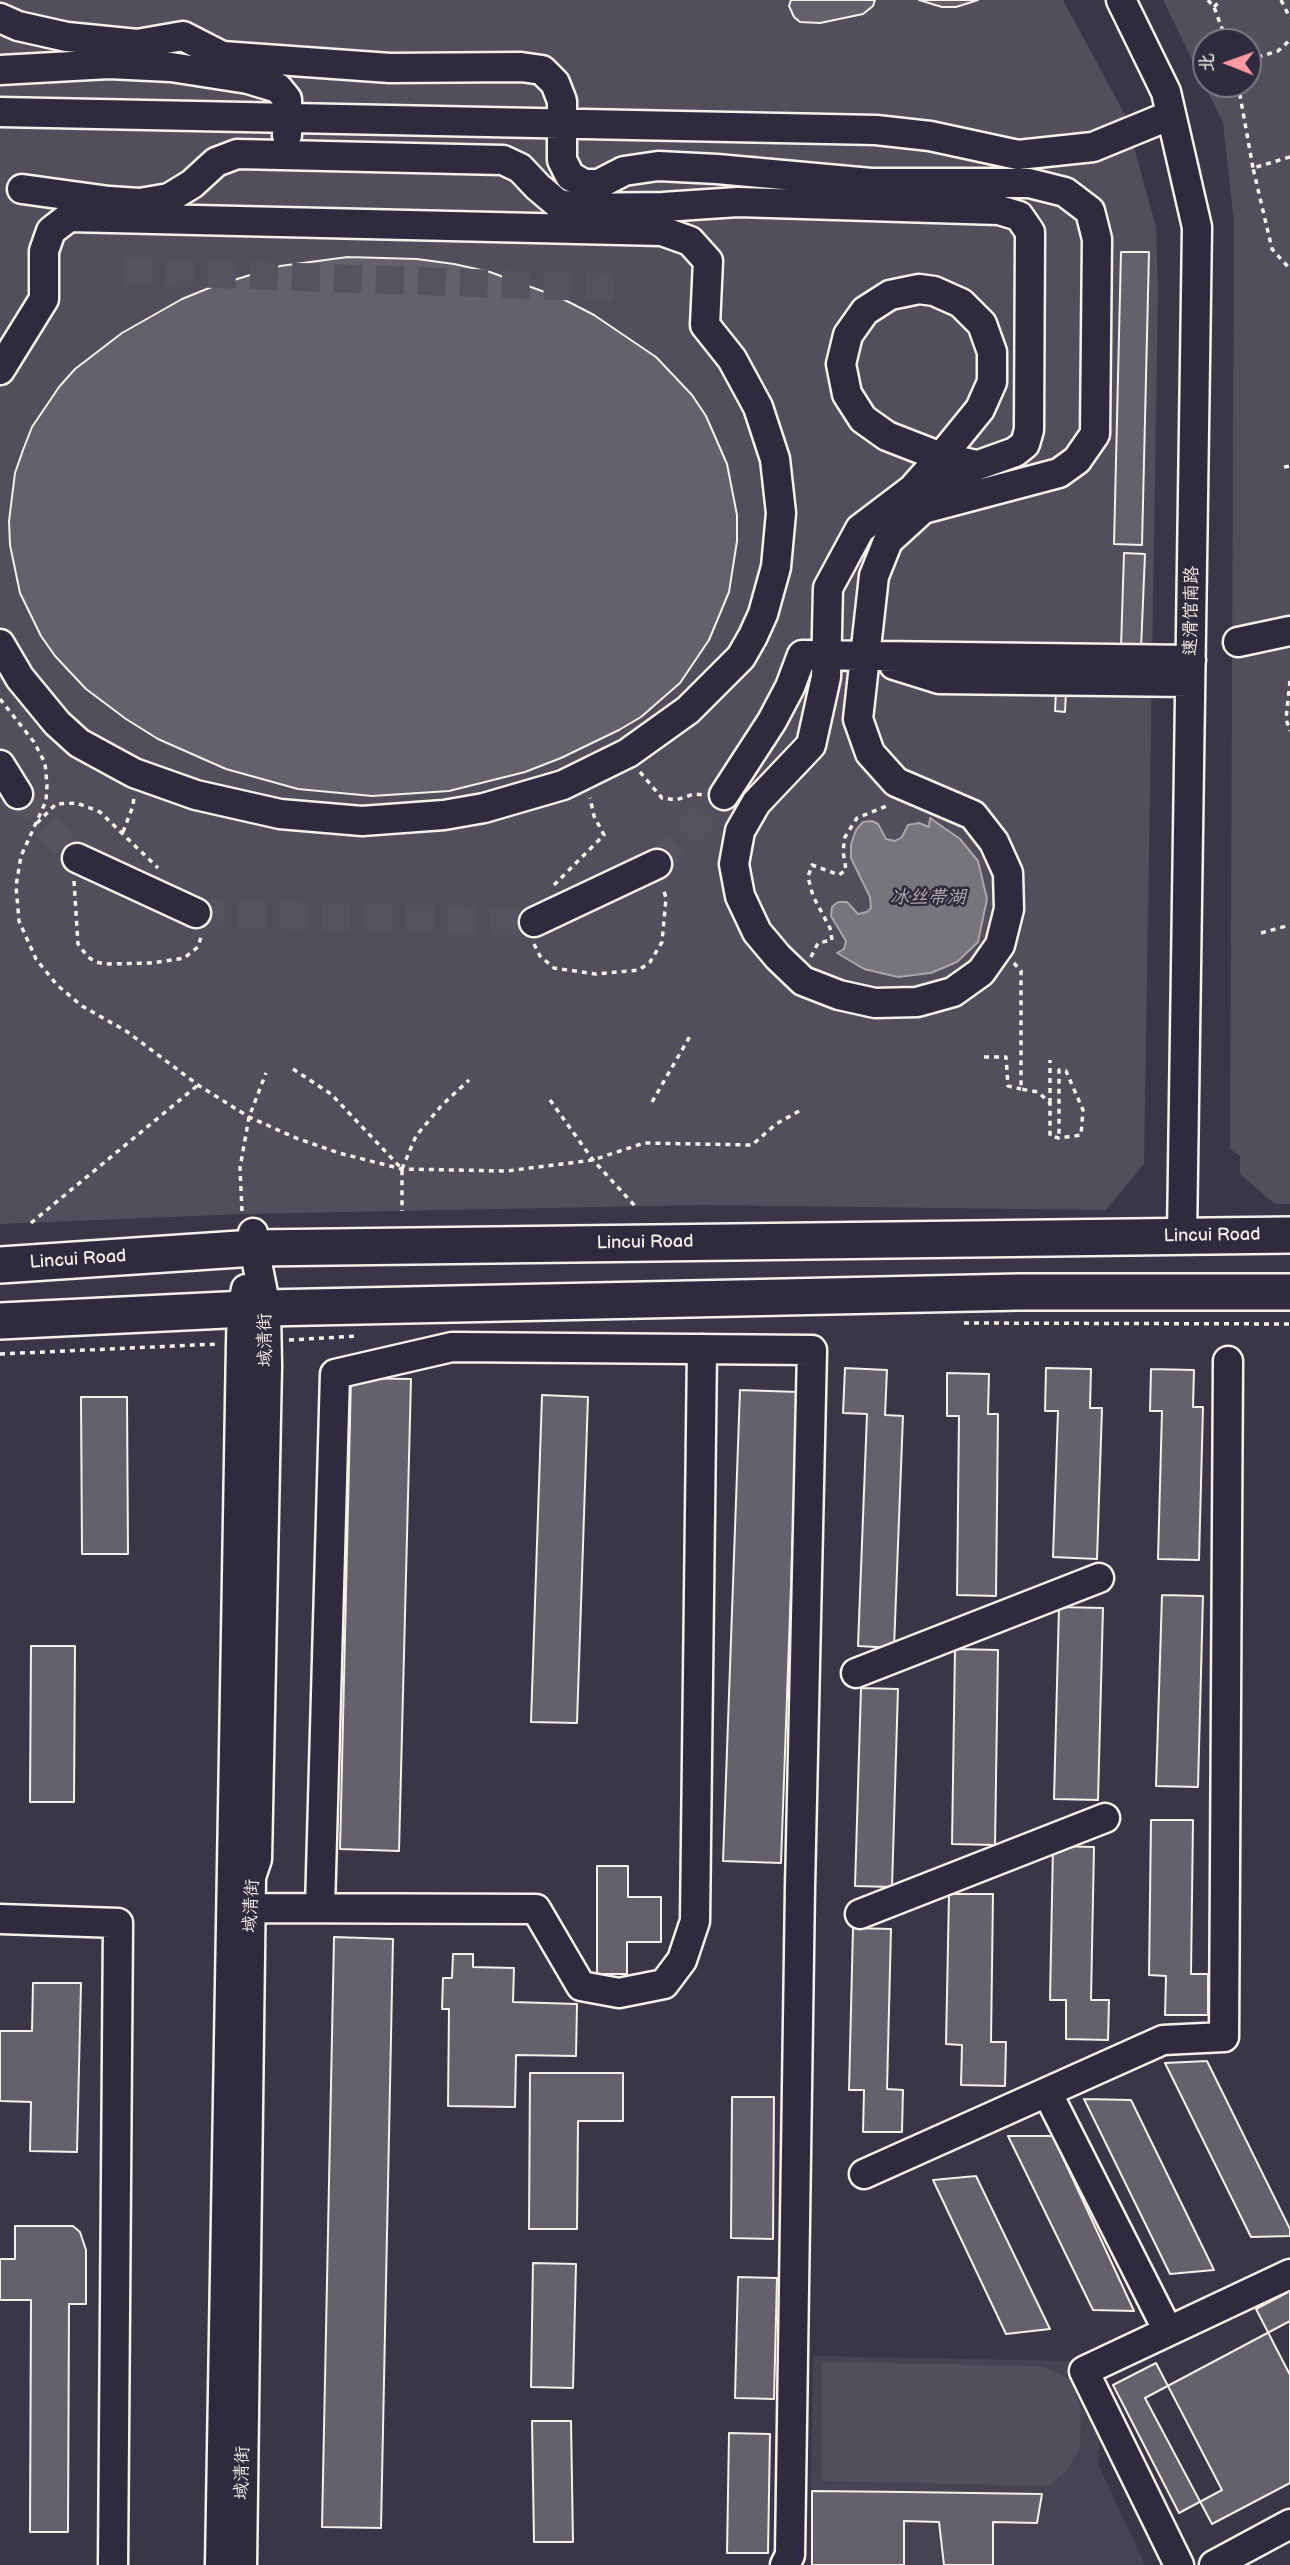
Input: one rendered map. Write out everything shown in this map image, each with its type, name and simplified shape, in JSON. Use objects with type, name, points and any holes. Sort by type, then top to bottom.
[{"type":"main road","name":"Lincui Road","points":[[0,1265],[181,1253],[250,1232],[322,1247],[1290,1235]]},
{"type":"main road","points":[[321,1306],[322,1247]]},
{"type":"main road","points":[[181,1253],[184,1312]]},
{"type":"main road","points":[[0,1321],[321,1306],[1020,1292],[1290,1292]]},
{"type":"street","name":"速滑馆南路","points":[[1121,0],[1166,92],[1197,227],[1182,1236]]},
{"type":"street","points":[[0,18],[18,26],[79,38],[137,44],[183,36],[222,56],[390,68],[522,67],[542,70],[555,82],[562,101],[562,160],[570,176],[584,184],[599,184],[624,171],[658,166],[871,183],[1030,183],[1065,192],[1090,211],[1097,239],[1095,434],[1077,460],[1059,473],[923,509],[888,541],[874,576],[858,719],[870,753],[896,782],[973,815],[994,842],[1008,873],[1009,909],[1000,945],[981,972],[953,992],[917,1002],[875,1003],[839,995],[803,981],[757,932],[740,896],[734,864],[740,831],[755,803],[811,745],[826,677],[828,588],[860,529],[914,488],[941,457],[980,409],[987,396],[994,367],[992,352],[982,324],[961,303],[934,291],[904,290],[876,301],[855,322],[843,349],[842,379],[853,407],[874,429],[941,457],[977,465]]},
{"type":"street","points":[[0,70],[109,64],[171,67],[248,79],[278,88],[287,99],[287,155]]},
{"type":"street","points":[[0,112],[876,130],[930,136],[1018,155],[1093,147],[1171,115]]},
{"type":"street","points":[[22,189],[140,203],[169,198],[192,184],[216,162],[237,154],[503,160],[520,167],[538,187],[558,203],[575,208],[663,207],[738,202],[999,210],[1020,216],[1030,232],[1028,430],[1025,443],[1015,452],[914,488]]},
{"type":"street","points":[[0,370],[44,299],[44,251],[51,231],[69,217],[662,231],[690,241],[708,261],[705,325],[746,382],[768,432],[780,486],[780,540],[776,567],[767,602],[741,657],[688,710],[628,752],[585,775],[524,798],[484,808],[403,820],[362,821],[321,819],[238,806],[196,795],[134,773],[79,743],[57,723],[20,678],[0,644]]},
{"type":"street","points":[[1238,642],[1290,631]]},
{"type":"street","points":[[718,795],[772,721],[790,687],[802,655],[865,656],[939,679],[1191,671]]},
{"type":"street","points":[[0,765],[18,794]]},
{"type":"street","points":[[77,858],[196,913]]},
{"type":"street","points":[[533,930],[657,864]]},
{"type":"street","name":"域清街","points":[[220,2565],[254,1308],[250,1232]]},
{"type":"street","name":"域清街","points":[[242,2565],[251,1877],[257,1859],[267,1393],[254,1308]]},
{"type":"street","points":[[320,1908],[335,1374],[452,1347],[812,1350],[790,2555],[785,2565]]},
{"type":"street","points":[[251,1908],[536,1909],[581,1986],[619,1993],[664,1984],[682,1960],[695,1921],[702,1349]]},
{"type":"street","points":[[864,2174],[1163,2040],[1224,2037],[1228,1361]]},
{"type":"street","points":[[856,1673],[1099,1578]]},
{"type":"street","points":[[860,1914],[1105,1818]]},
{"type":"street","points":[[0,1919],[118,1923],[113,2565]]},
{"type":"street","points":[[1047,2092],[1168,2331]]},
{"type":"street","points":[[1180,2565],[1084,2371],[1290,2274]]},
{"type":"street","points":[[1214,2565],[1290,2524]]},
{"type":"path","points":[[1208,0],[1214,7],[1222,28]]},
{"type":"path","points":[[1214,7],[1221,0]]},
{"type":"path","points":[[1280,0],[1290,19]]},
{"type":"path","points":[[1262,56],[1278,51],[1290,40]]},
{"type":"path","points":[[1240,98],[1272,249],[1290,268]]},
{"type":"path","points":[[1253,168],[1290,158]]},
{"type":"path","points":[[1284,467],[1290,466]]},
{"type":"path","points":[[1290,681],[1286,719],[1290,731]]},
{"type":"path","points":[[0,699],[34,742],[45,763],[46,801],[21,856],[16,886],[19,921],[36,958],[57,985],[82,1006],[126,1031],[198,1085],[249,1117],[339,1153],[402,1169],[506,1171],[593,1160],[644,1143],[752,1145],[776,1124],[801,1110]]},
{"type":"path","points":[[628,752],[647,781],[663,798],[676,800],[694,794],[718,795]]},
{"type":"path","points":[[33,826],[56,804],[77,803],[100,812],[123,832],[133,806],[134,773]]},
{"type":"path","points":[[552,886],[604,835],[594,816],[585,775]]},
{"type":"path","points":[[816,986],[810,956],[818,943],[832,940],[830,928],[813,896],[807,877],[812,865],[839,875],[846,870],[843,852],[845,837],[858,818],[892,804]]},
{"type":"path","points":[[77,858],[74,881],[76,935],[82,951],[96,962],[152,963],[184,957],[198,947],[201,939],[202,926],[196,913]]},
{"type":"path","points":[[533,930],[540,956],[554,968],[596,974],[639,970],[657,953],[664,930],[666,898],[657,864]]},
{"type":"path","points":[[1261,933],[1290,925]]},
{"type":"path","points":[[1000,945],[1021,971],[1021,1089]]},
{"type":"path","points":[[652,1102],[690,1036]]},
{"type":"path","points":[[984,1057],[1006,1057],[1008,1086],[1038,1092],[1049,1102]]},
{"type":"path","points":[[1050,1060],[1050,1136],[1059,1138],[1081,1135],[1083,1110],[1066,1071],[1059,1070],[1059,1138]]},
{"type":"path","points":[[293,1069],[331,1094],[402,1169]]},
{"type":"path","points":[[250,1232],[240,1168],[249,1117],[266,1073]]},
{"type":"path","points":[[402,1211],[402,1169],[416,1136],[442,1105],[469,1080]]},
{"type":"path","points":[[31,1223],[198,1085]]},
{"type":"path","points":[[550,1100],[593,1160],[635,1206]]},
{"type":"shaded area","points":[[0,0],[1063,0],[1125,115],[1156,227],[1158,292],[1144,1164],[1106,1210],[701,1205],[243,1214],[0,1224]]},
{"type":"shaded area","points":[[1163,0],[1290,0],[1290,1204],[1275,1204],[1240,1174],[1240,1156],[1230,1149],[1234,223],[1223,123],[1211,98],[1262,98],[1262,28],[1192,28],[1192,59]]},
{"type":"shaded area","points":[[813,2356],[1073,2361],[1099,2414],[1099,2466],[1145,2565],[810,2565]]},
{"type":"shaded area","points":[[822,2362],[1040,2366],[1071,2379],[1081,2410],[1080,2448],[1067,2470],[1049,2486],[821,2481]]},
{"type":"water","name":"冰丝带湖","points":[[930,818],[960,839],[978,861],[987,899],[978,942],[957,962],[931,973],[898,977],[864,969],[837,953],[844,949],[846,941],[831,916],[832,907],[838,902],[847,902],[858,914],[871,908],[870,897],[851,858],[851,844],[856,830],[863,822],[872,821],[878,824],[886,839],[895,841],[902,837],[908,825],[919,823],[929,827]]},
{"type":"building","points":[[791,0],[875,0],[873,6],[863,14],[820,23],[800,22],[794,17],[789,6]]},
{"type":"building","points":[[919,0],[978,0],[956,7],[942,7]]},
{"type":"building","points":[[1121,252],[1149,252],[1142,545],[1114,544]]},
{"type":"building","points":[[348,257],[417,259],[454,264],[490,272],[561,298],[594,315],[656,357],[692,395],[706,416],[727,464],[737,515],[737,541],[729,592],[709,640],[680,683],[641,717],[561,758],[525,772],[449,791],[372,796],[298,789],[226,769],[158,739],[86,689],[55,656],[41,636],[20,593],[10,545],[9,521],[15,473],[23,450],[32,427],[59,387],[75,369],[122,333],[182,299],[214,286],[280,266]]},
{"type":"building","points":[[1124,553],[1145,554],[1141,649],[1121,648]]},
{"type":"building","points":[[1056,691],[1066,691],[1065,712],[1055,711]]},
{"type":"building","points":[[845,1368],[887,1370],[885,1415],[903,1416],[894,1648],[858,1646],[867,1414],[843,1413]]},
{"type":"building","points":[[1046,1368],[1091,1369],[1090,1408],[1102,1408],[1097,1559],[1053,1557],[1058,1411],[1045,1411]]},
{"type":"building","points":[[1151,1369],[1194,1370],[1193,1407],[1203,1407],[1199,1560],[1158,1559],[1162,1411],[1150,1411]]},
{"type":"building","points":[[947,1373],[989,1374],[988,1414],[998,1414],[996,1596],[957,1595],[959,1416],[947,1416]]},
{"type":"building","points":[[351,1378],[411,1379],[399,1851],[340,1849]]},
{"type":"building","points":[[740,1390],[798,1392],[781,1863],[723,1861]]},
{"type":"building","points":[[542,1395],[588,1397],[577,1723],[531,1722]]},
{"type":"building","points":[[81,1397],[127,1397],[128,1554],[82,1554]]},
{"type":"building","points":[[1162,1595],[1203,1596],[1198,1787],[1156,1786]]},
{"type":"building","points":[[1059,1607],[1103,1608],[1098,1800],[1054,1799]]},
{"type":"building","points":[[31,1646],[75,1646],[74,1802],[30,1802]]},
{"type":"building","points":[[955,1649],[998,1650],[995,1845],[952,1844]]},
{"type":"building","points":[[861,1688],[898,1689],[892,1887],[855,1886]]},
{"type":"building","points":[[1151,1820],[1193,1820],[1191,1974],[1208,1974],[1208,2015],[1165,2015],[1166,1976],[1149,1975]]},
{"type":"building","points":[[1053,1846],[1094,1847],[1091,2000],[1109,2000],[1108,2040],[1066,2039],[1066,2000],[1050,2000]]},
{"type":"building","points":[[597,1866],[628,1866],[628,1897],[661,1897],[661,1942],[627,1942],[627,1974],[597,1974]]},
{"type":"building","points":[[949,1894],[993,1894],[991,2042],[1006,2042],[1005,2086],[961,2085],[962,2045],[946,2044]]},
{"type":"building","points":[[853,1928],[891,1929],[887,2089],[903,2090],[902,2132],[863,2132],[864,2090],[849,2090]]},
{"type":"building","points":[[334,1937],[393,1939],[381,2528],[322,2527]]},
{"type":"building","points":[[453,1954],[473,1954],[473,1967],[514,1968],[513,2002],[577,2004],[576,2056],[516,2055],[515,2107],[448,2106],[449,2009],[442,2009],[443,1978],[452,1978]]},
{"type":"building","points":[[33,1983],[81,1983],[77,2152],[30,2151],[31,2102],[0,2101],[0,2031],[32,2031]]},
{"type":"building","points":[[1207,2061],[1290,2229],[1290,2236],[1251,2237],[1165,2063]]},
{"type":"building","points":[[530,2073],[623,2073],[623,2121],[578,2121],[577,2229],[529,2229]]},
{"type":"building","points":[[732,2097],[774,2097],[773,2239],[731,2238]]},
{"type":"building","points":[[1084,2099],[1131,2100],[1214,2270],[1170,2274]]},
{"type":"building","points":[[1008,2136],[1053,2136],[1134,2311],[1093,2310]]},
{"type":"building","points":[[976,2176],[1050,2329],[1006,2334],[933,2180]]},
{"type":"building","points":[[15,2226],[73,2226],[80,2232],[86,2250],[86,2304],[69,2304],[68,2532],[30,2532],[31,2300],[0,2300],[0,2259],[15,2259]]},
{"type":"building","points":[[533,2263],[576,2264],[573,2388],[531,2387]]},
{"type":"building","points":[[738,2277],[777,2278],[774,2399],[735,2398]]},
{"type":"building","points":[[1290,2291],[1290,2375],[1256,2309]]},
{"type":"building","points":[[1290,2321],[1290,2483],[1212,2524],[1145,2398]]},
{"type":"building","points":[[1156,2363],[1222,2490],[1179,2513],[1113,2385]]},
{"type":"building","points":[[532,2421],[571,2421],[573,2542],[534,2542]]},
{"type":"building","points":[[729,2433],[770,2434],[768,2553],[727,2553]]},
{"type":"building","points":[[812,2491],[1042,2494],[1037,2523],[993,2522],[993,2565],[944,2565],[939,2522],[904,2521],[904,2565],[812,2565]]},
{"type":"tunnel","points":[[124,271],[620,288]]},
{"type":"tunnel","points":[[18,794],[77,858]]},
{"type":"tunnel","points":[[657,864],[724,795]]},
{"type":"tunnel","points":[[196,913],[534,922]]}]
